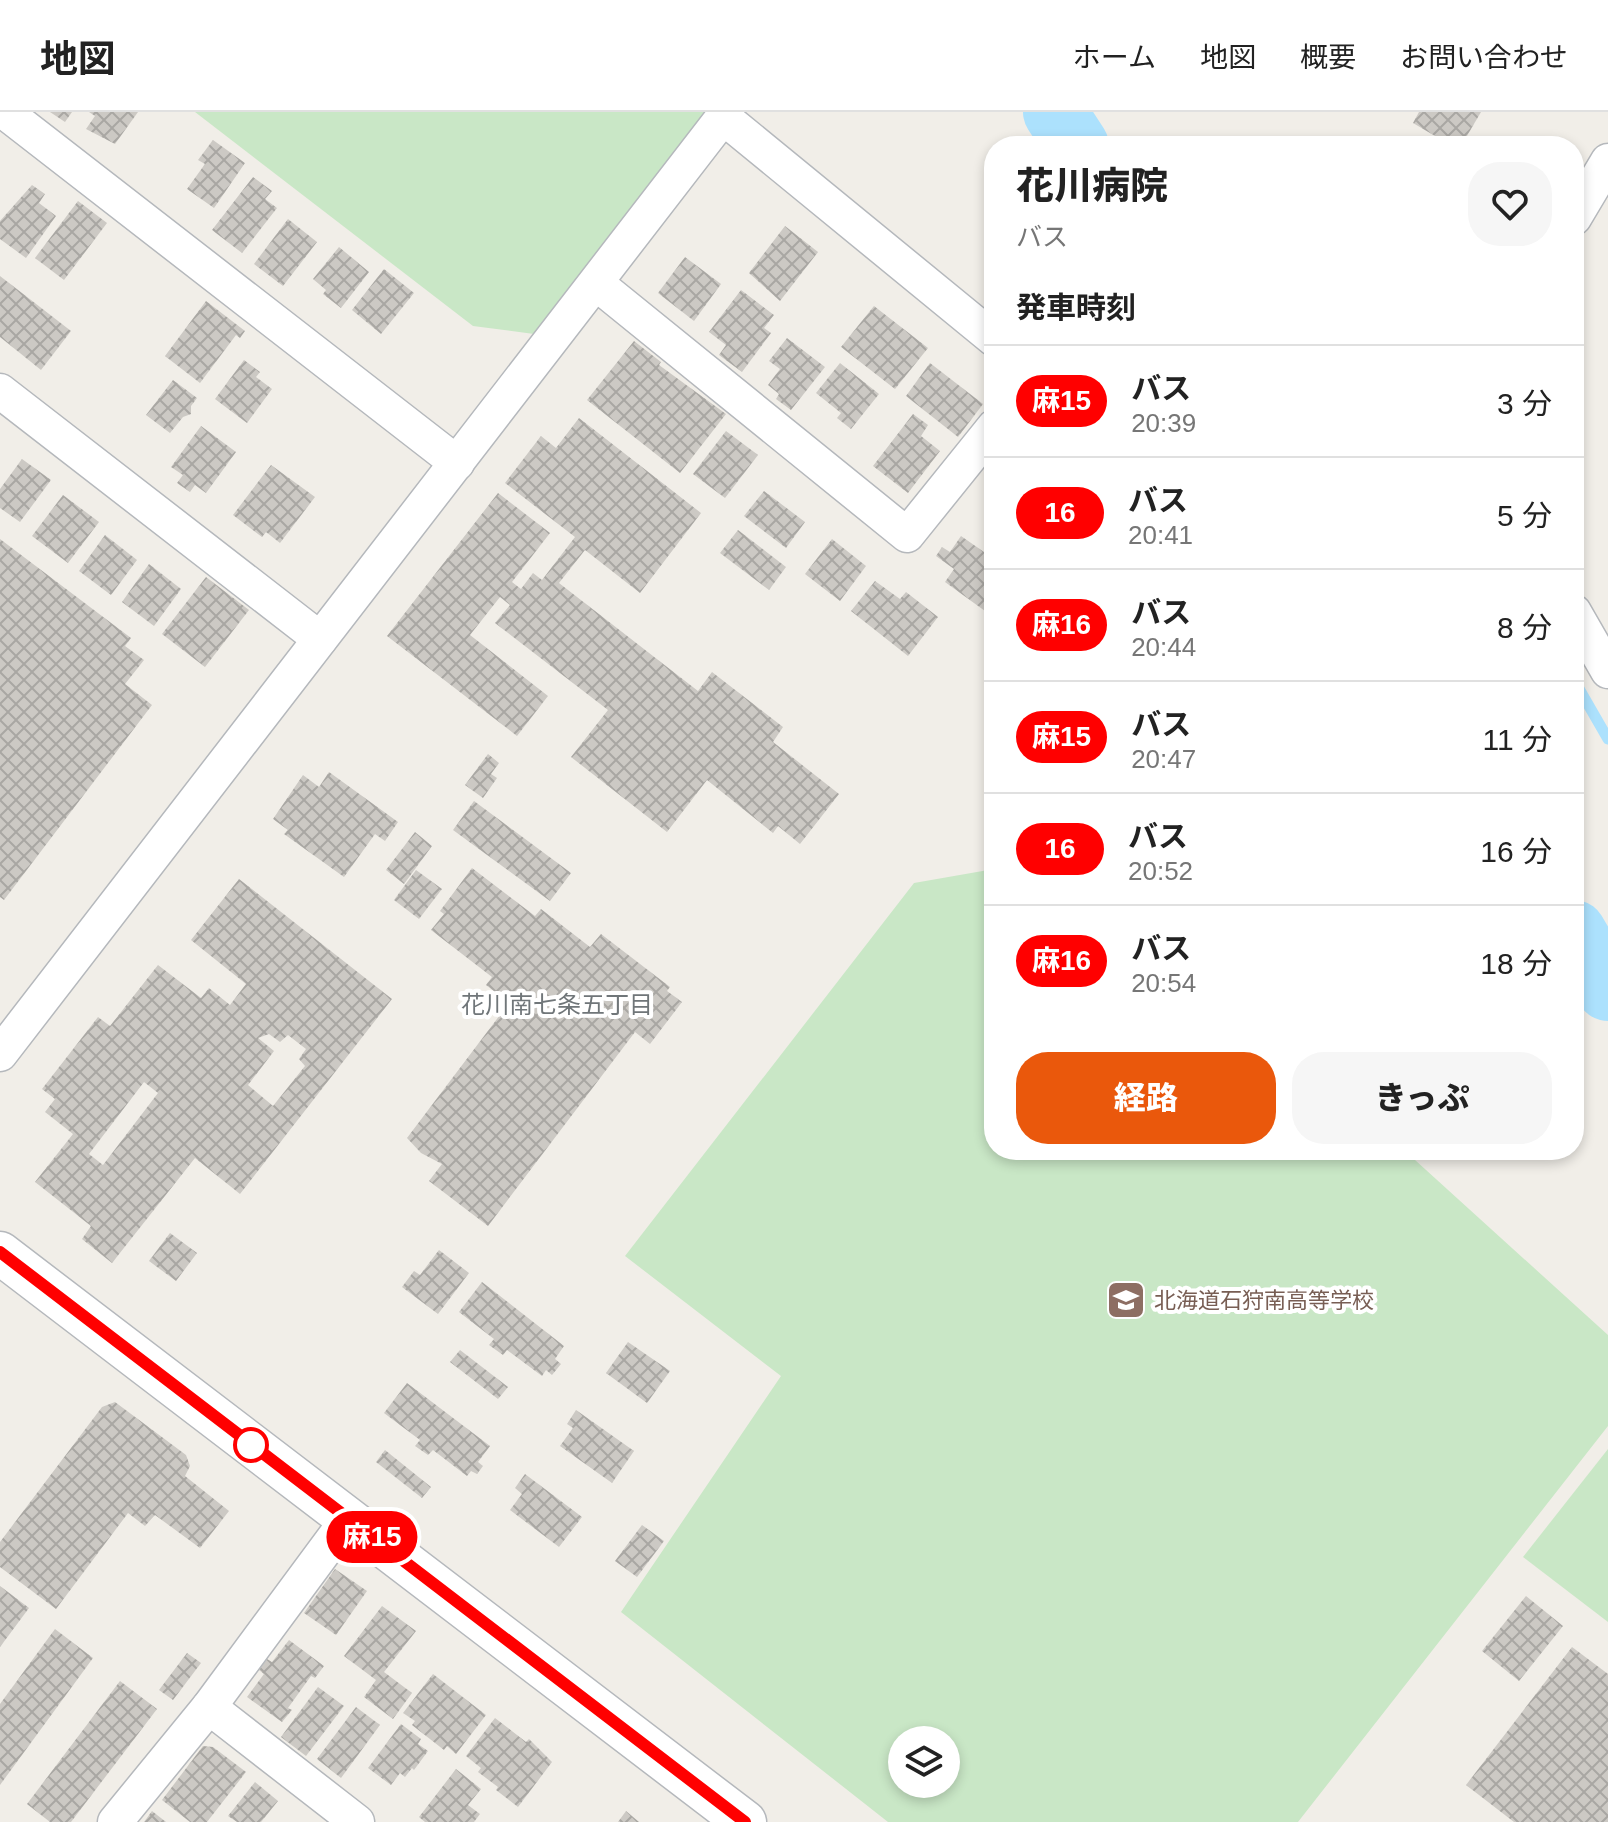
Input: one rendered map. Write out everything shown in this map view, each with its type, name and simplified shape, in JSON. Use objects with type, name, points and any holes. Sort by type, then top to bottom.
[{"type":"street","points":[[5,112],[457,463]]},
{"type":"street","points":[[0,1054],[725,115],[984,331]]},
{"type":"street","points":[[1584,201],[1608,161]]},
{"type":"street","points":[[596,283],[907,535],[984,439]]},
{"type":"street","points":[[0,391],[320,639]]},
{"type":"street","points":[[1584,629],[1608,671]]},
{"type":"street","points":[[0,1253],[348,1519],[724,1816]]},
{"type":"street","points":[[115,1822],[209,1707],[348,1519]]},
{"type":"street","points":[[209,1707],[357,1822]]},
{"type":"green space","points":[[195,112],[712,112],[534,334],[473,326]]},
{"type":"green space","name":"北海道石狩南高等学校","points":[[984,871],[984,1160],[1415,1160],[1608,1335],[1608,1426],[1298,1822],[888,1822],[621,1612],[781,1376],[625,1256],[914,883]]},
{"type":"green space","points":[[1608,1449],[1608,1622],[1523,1557]]},
{"type":"building","points":[[50,112],[72,112],[65,122]]},
{"type":"building","points":[[89,112],[138,112],[115,144],[86,129],[95,116]]},
{"type":"building","points":[[1419,112],[1481,112],[1467,136],[1435,136],[1413,123]]},
{"type":"building","points":[[213,140],[245,163],[214,208],[187,189],[205,164],[198,160]]},
{"type":"building","points":[[253,177],[272,191],[265,199],[277,208],[242,253],[212,230]]},
{"type":"building","points":[[32,185],[45,194],[39,203],[56,216],[26,258],[0,239],[0,221]]},
{"type":"building","points":[[78,201],[107,223],[64,280],[35,258]]},
{"type":"building","points":[[288,219],[317,242],[283,286],[254,264]]},
{"type":"building","points":[[785,226],[818,252],[780,301],[749,273]]},
{"type":"building","points":[[339,247],[369,272],[341,308],[323,294],[326,290],[313,279]]},
{"type":"building","points":[[685,257],[721,284],[694,321],[658,293]]},
{"type":"building","points":[[384,269],[414,293],[381,334],[352,310]]},
{"type":"building","points":[[0,276],[71,331],[41,370],[0,337]]},
{"type":"building","points":[[741,290],[774,315],[764,328],[771,333],[742,372],[719,355],[726,345],[709,332]]},
{"type":"building","points":[[206,301],[245,331],[240,338],[236,335],[200,383],[165,356]]},
{"type":"building","points":[[874,306],[928,348],[895,389],[841,347]]},
{"type":"building","points":[[787,338],[825,367],[791,410],[776,399],[779,394],[768,385],[780,369],[769,361]]},
{"type":"building","points":[[634,341],[661,362],[659,365],[726,414],[680,473],[587,400]]},
{"type":"building","points":[[244,360],[260,372],[256,377],[272,389],[247,423],[215,399]]},
{"type":"building","points":[[840,363],[879,394],[851,429],[837,418],[841,413],[816,393]]},
{"type":"building","points":[[930,363],[983,404],[958,437],[906,396]]},
{"type":"building","points":[[173,380],[197,398],[191,406],[191,414],[183,417],[170,433],[146,415]]},
{"type":"building","points":[[913,414],[928,425],[921,436],[940,451],[908,493],[873,466]]},
{"type":"building","points":[[579,418],[701,513],[640,593],[585,550],[559,583],[698,691],[712,672],[783,727],[773,742],[839,794],[800,844],[778,826],[773,833],[707,780],[667,832],[571,757],[608,710],[495,623],[510,605],[500,597],[470,635],[548,696],[517,736],[387,636],[498,493],[550,533],[512,582],[521,589],[533,573],[542,580],[575,537],[505,483],[541,436],[556,448]]},
{"type":"building","points":[[201,426],[236,452],[206,493],[195,485],[190,492],[177,483],[183,475],[171,467]]},
{"type":"building","points":[[726,431],[758,455],[725,498],[693,474]]},
{"type":"building","points":[[22,459],[51,480],[20,522],[0,508],[0,489]]},
{"type":"building","points":[[271,465],[315,497],[280,543],[266,532],[262,537],[233,515]]},
{"type":"building","points":[[764,491],[805,522],[786,548],[744,516]]},
{"type":"building","points":[[63,495],[99,522],[68,563],[32,536]]},
{"type":"building","points":[[738,530],[786,567],[769,590],[720,553]]},
{"type":"building","points":[[105,535],[137,560],[111,595],[79,571]]},
{"type":"building","points":[[961,536],[984,552],[984,610],[945,582],[954,569],[936,556],[942,547],[950,552]]},
{"type":"building","points":[[0,539],[131,638],[125,646],[144,660],[125,684],[152,705],[4,900],[0,897]]},
{"type":"building","points":[[832,539],[866,566],[840,601],[805,574]]},
{"type":"building","points":[[149,564],[181,589],[154,626],[122,602]]},
{"type":"building","points":[[206,577],[249,610],[205,667],[162,634]]},
{"type":"building","points":[[875,581],[900,599],[906,592],[938,617],[908,656],[851,611]]},
{"type":"building","points":[[488,754],[499,763],[491,774],[497,778],[483,798],[465,785]]},
{"type":"building","points":[[329,772],[398,822],[385,841],[375,834],[344,877],[284,834],[288,830],[273,819],[303,775],[319,787]]},
{"type":"building","points":[[474,801],[571,873],[550,901],[453,830]]},
{"type":"building","points":[[415,832],[432,846],[404,884],[386,870]]},
{"type":"building","points":[[472,868],[535,916],[541,909],[590,947],[601,934],[670,987],[667,991],[682,1002],[650,1044],[635,1032],[488,1226],[429,1181],[442,1164],[421,1153],[407,1138],[509,1003],[486,985],[492,977],[431,930],[444,914],[440,911]]},
{"type":"building","points":[[416,870],[442,889],[419,919],[394,900]]},
{"type":"building","points":[[239,879],[392,999],[240,1194],[195,1158],[112,1263],[82,1239],[91,1226],[35,1182],[73,1134],[45,1112],[55,1099],[42,1089],[98,1017],[110,1026],[158,965],[201,998],[209,988],[230,1005],[246,984],[191,940]],"holes":[[[269,1034],[280,1042],[288,1035],[306,1049],[299,1059],[305,1066],[273,1106],[248,1085],[274,1051],[258,1038]],[[144,1082],[158,1093],[103,1165],[89,1154]]]},
{"type":"building","points":[[170,1233],[197,1253],[176,1281],[149,1261]]},
{"type":"building","points":[[439,1250],[469,1273],[438,1314],[402,1287],[414,1271],[420,1275]]},
{"type":"building","points":[[482,1282],[564,1346],[555,1359],[561,1364],[552,1375],[546,1370],[542,1376],[507,1350],[503,1355],[489,1345],[494,1339],[459,1312]]},
{"type":"building","points":[[628,1342],[670,1371],[647,1403],[606,1373]]},
{"type":"building","points":[[460,1350],[508,1387],[498,1399],[450,1362]]},
{"type":"building","points":[[407,1383],[490,1446],[478,1462],[483,1466],[477,1474],[471,1471],[467,1476],[433,1450],[428,1455],[415,1446],[420,1440],[384,1413]]},
{"type":"building","points":[[115,1402],[186,1455],[190,1466],[185,1476],[229,1511],[200,1548],[155,1515],[145,1526],[128,1513],[56,1609],[0,1567],[0,1542],[102,1407]]},
{"type":"building","points":[[576,1410],[634,1451],[612,1483],[560,1446],[573,1428],[567,1424]]},
{"type":"building","points":[[385,1450],[431,1487],[422,1498],[376,1462]]},
{"type":"building","points":[[525,1474],[582,1517],[559,1547],[510,1510],[522,1494],[515,1488]]},
{"type":"building","points":[[642,1525],[664,1541],[637,1577],[615,1561]]},
{"type":"building","points":[[335,1569],[367,1591],[336,1635],[304,1613]]},
{"type":"building","points":[[0,1586],[29,1608],[0,1647]]},
{"type":"building","points":[[1526,1596],[1563,1626],[1519,1681],[1482,1651]]},
{"type":"building","points":[[382,1606],[416,1631],[384,1672],[412,1693],[393,1719],[364,1697],[376,1680],[344,1656]]},
{"type":"building","points":[[55,1629],[93,1658],[0,1785],[0,1704]]},
{"type":"building","points":[[289,1640],[324,1666],[315,1678],[311,1676],[282,1722],[247,1697],[264,1674],[259,1670],[267,1659],[272,1662]]},
{"type":"building","points":[[1572,1647],[1608,1674],[1608,1822],[1514,1822],[1466,1785]]},
{"type":"building","points":[[187,1653],[201,1663],[173,1700],[159,1690]]},
{"type":"building","points":[[433,1674],[486,1715],[456,1754],[447,1746],[444,1750],[412,1725],[415,1721],[403,1713]]},
{"type":"building","points":[[120,1681],[157,1709],[71,1822],[50,1822],[27,1804]]},
{"type":"building","points":[[318,1687],[344,1706],[306,1756],[281,1737]]},
{"type":"building","points":[[356,1707],[380,1725],[341,1778],[317,1759]]},
{"type":"building","points":[[495,1718],[526,1742],[529,1739],[552,1762],[518,1807],[496,1790],[498,1787],[478,1772],[481,1768],[466,1756]]},
{"type":"building","points":[[401,1724],[421,1739],[418,1744],[428,1751],[414,1770],[412,1768],[405,1777],[400,1773],[391,1785],[368,1768]]},
{"type":"building","points":[[203,1746],[213,1747],[246,1772],[207,1822],[190,1822],[162,1800]]},
{"type":"building","points":[[456,1769],[481,1789],[468,1805],[480,1814],[474,1822],[425,1822],[419,1817]]},
{"type":"building","points":[[255,1782],[278,1801],[261,1822],[237,1822],[228,1816]]},
{"type":"building","points":[[152,1811],[166,1822],[144,1822]]},
{"type":"building","points":[[626,1811],[639,1822],[618,1822]]},
{"type":"waterway","points":[[1055,112],[1071,136]]},
{"type":"waterway","points":[[1584,697],[1608,739]]},
{"type":"waterway","points":[[1584,949],[1608,989]]},
{"type":"bus line","name":"麻15","points":[[0,1252],[745,1822]]},
{"type":"place","name":"北海道石狩南高等学校","points":[[1126,1300]]},
{"type":"district","name":"花川南七条五丁目","points":[[557,1004]]}]
